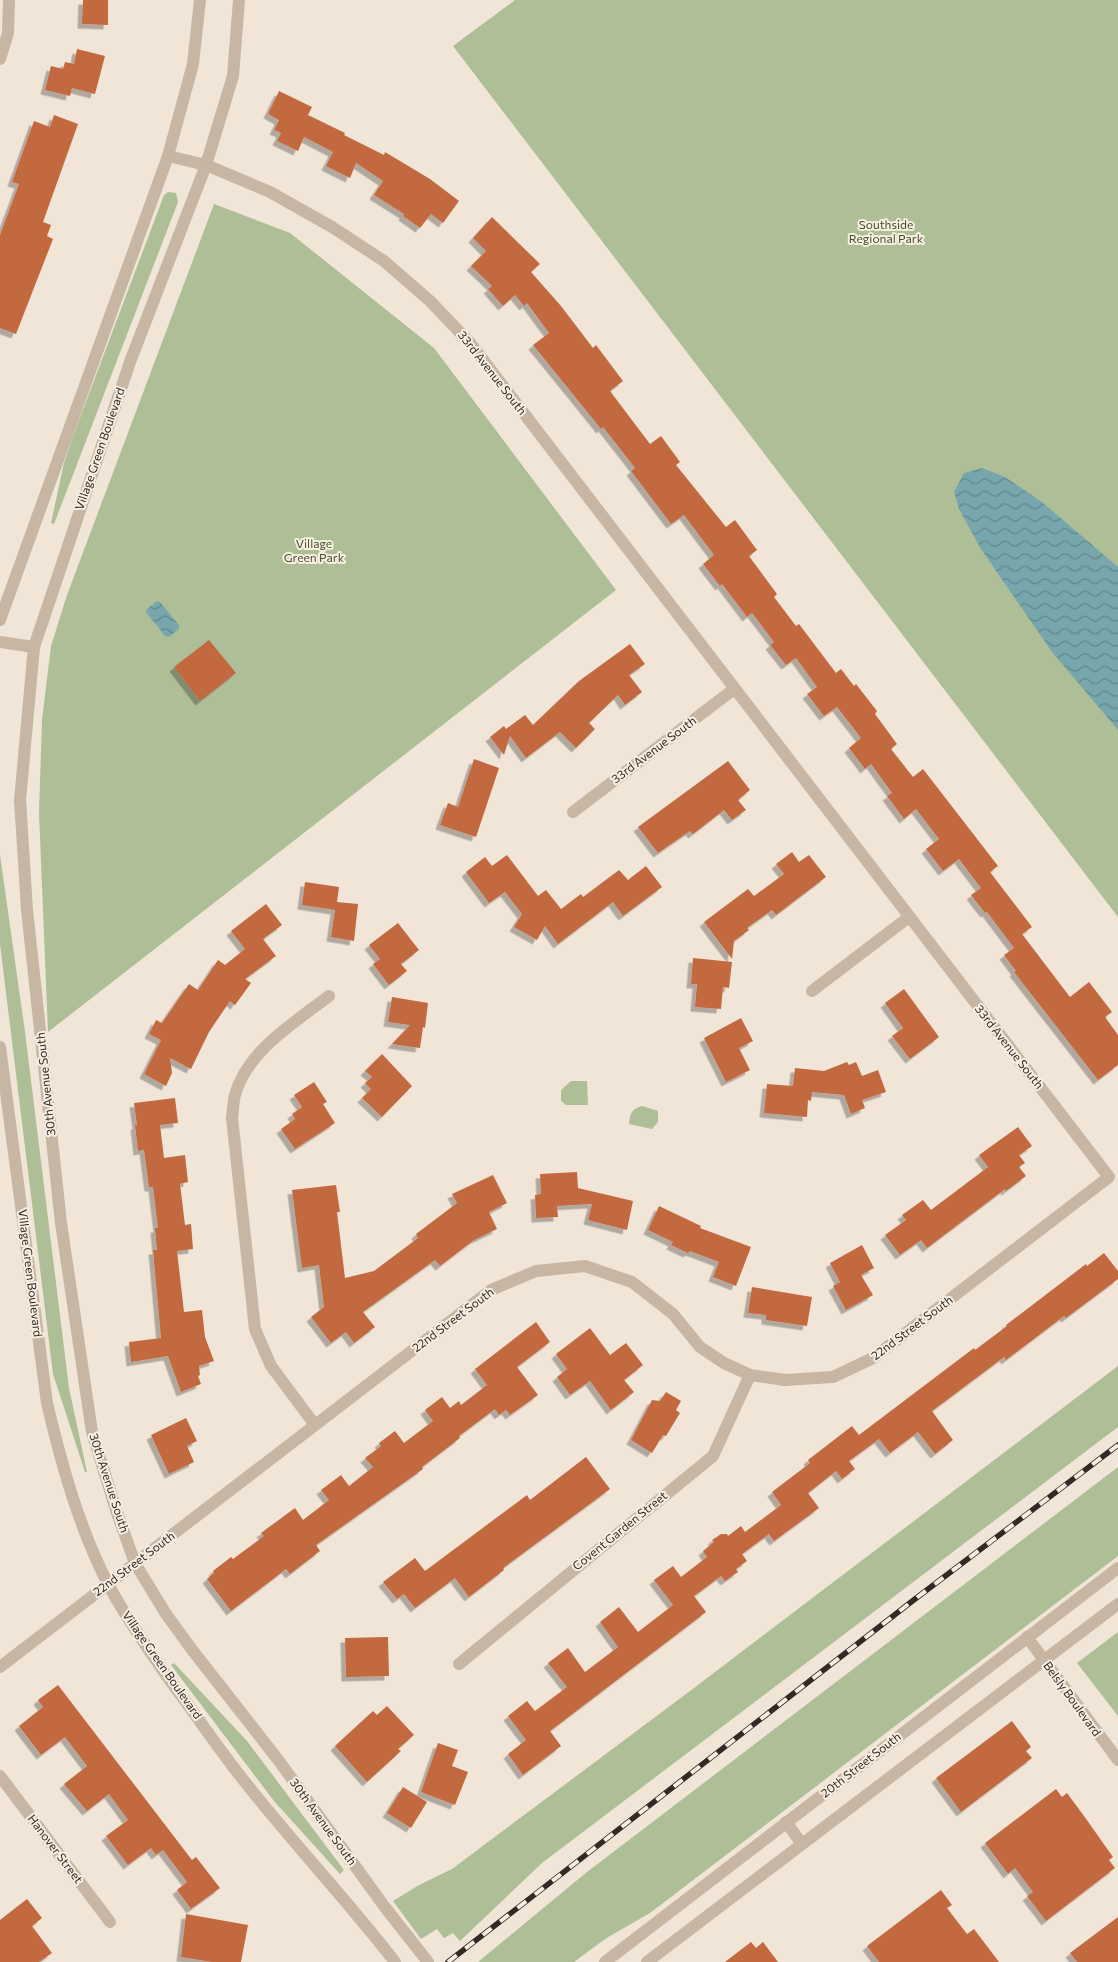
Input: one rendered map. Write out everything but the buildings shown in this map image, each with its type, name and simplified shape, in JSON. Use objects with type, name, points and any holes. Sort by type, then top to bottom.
[{"type":"street","points":[[0,59],[8,33],[9,0]]},
{"type":"street","points":[[0,620],[168,156],[192,64],[200,0]]},
{"type":"street","name":"Village Green Boulevard","points":[[27,910],[20,800],[34,647],[130,362],[206,165],[233,76],[239,0]]},
{"type":"street","name":"33rd Avenue South","points":[[168,156],[206,165],[270,192],[332,226],[384,261],[430,301],[470,343],[1109,1176]]},
{"type":"street","points":[[0,642],[34,647]]},
{"type":"street","name":"33rd Avenue South","points":[[573,812],[734,689]]},
{"type":"street","name":"30th Avenue South","points":[[27,910],[61,1224],[92,1432],[116,1510],[136,1563],[166,1614],[193,1651],[279,1761],[384,1906],[428,1962]]},
{"type":"street","points":[[812,991],[909,917]]},
{"type":"street","points":[[315,1425],[271,1366],[255,1329],[232,1118],[235,1095],[248,1068],[270,1042],[329,996]]},
{"type":"street","name":"Village Green Boulevard","points":[[0,1047],[47,1403],[60,1459],[76,1510],[108,1584],[155,1660],[244,1782],[365,1923],[395,1962]]},
{"type":"street","name":"22nd Street South","points":[[0,1667],[491,1290],[536,1271],[585,1266],[632,1282],[672,1314],[700,1346],[724,1363],[750,1375],[785,1380],[832,1377],[873,1358],[1109,1176]]},
{"type":"street","name":"Covent Garden Street","points":[[459,1664],[713,1456],[750,1375]]},
{"type":"street","name":"20th Street South","points":[[605,1962],[1118,1568]]},
{"type":"street","points":[[647,1962],[1118,1604]]},
{"type":"street","name":"Belsly Boulevard","points":[[1027,1637],[1118,1760]]},
{"type":"street","name":"Hanover Street","points":[[0,1776],[110,1922]]},
{"type":"street","points":[[786,1822],[802,1844]]},
{"type":"green space","name":"Southside Regional Park","points":[[515,0],[1118,0],[1118,917],[453,46]]},
{"type":"green space","points":[[168,192],[176,193],[178,202],[54,524],[51,523],[64,463],[72,439],[164,195]]},
{"type":"green space","name":"Village Green Park","points":[[214,204],[290,233],[434,348],[616,590],[48,1032],[39,813],[42,720],[51,646],[67,595]]},
{"type":"green space","points":[[0,855],[25,1032],[69,1388],[87,1472],[85,1472],[53,1374],[0,944]]},
{"type":"green space","points":[[571,1081],[587,1081],[588,1105],[566,1105],[561,1101],[561,1090]]},
{"type":"green space","points":[[642,1106],[658,1111],[658,1122],[652,1129],[629,1124],[632,1112]]},
{"type":"green space","points":[[1118,1366],[1118,1427],[542,1863],[460,1941],[453,1933],[444,1938],[437,1929],[421,1939],[393,1901],[419,1885],[452,1869]]},
{"type":"green space","points":[[1118,1467],[1118,1556],[650,1913],[605,1939],[574,1962],[478,1962],[587,1872]]},
{"type":"green space","points":[[1118,1632],[1118,1716],[1077,1663]]},
{"type":"green space","points":[[174,1663],[247,1741],[344,1870],[340,1874],[274,1801],[171,1665]]},
{"type":"water","points":[[982,468],[1005,477],[1042,502],[1118,567],[1118,730],[1052,652],[981,549],[959,509],[954,492],[964,473]]},
{"type":"water","points":[[157,601],[160,602],[179,625],[179,629],[169,637],[165,636],[146,612]]},
{"type":"railway","points":[[448,1962],[915,1599],[1118,1445]]}]
